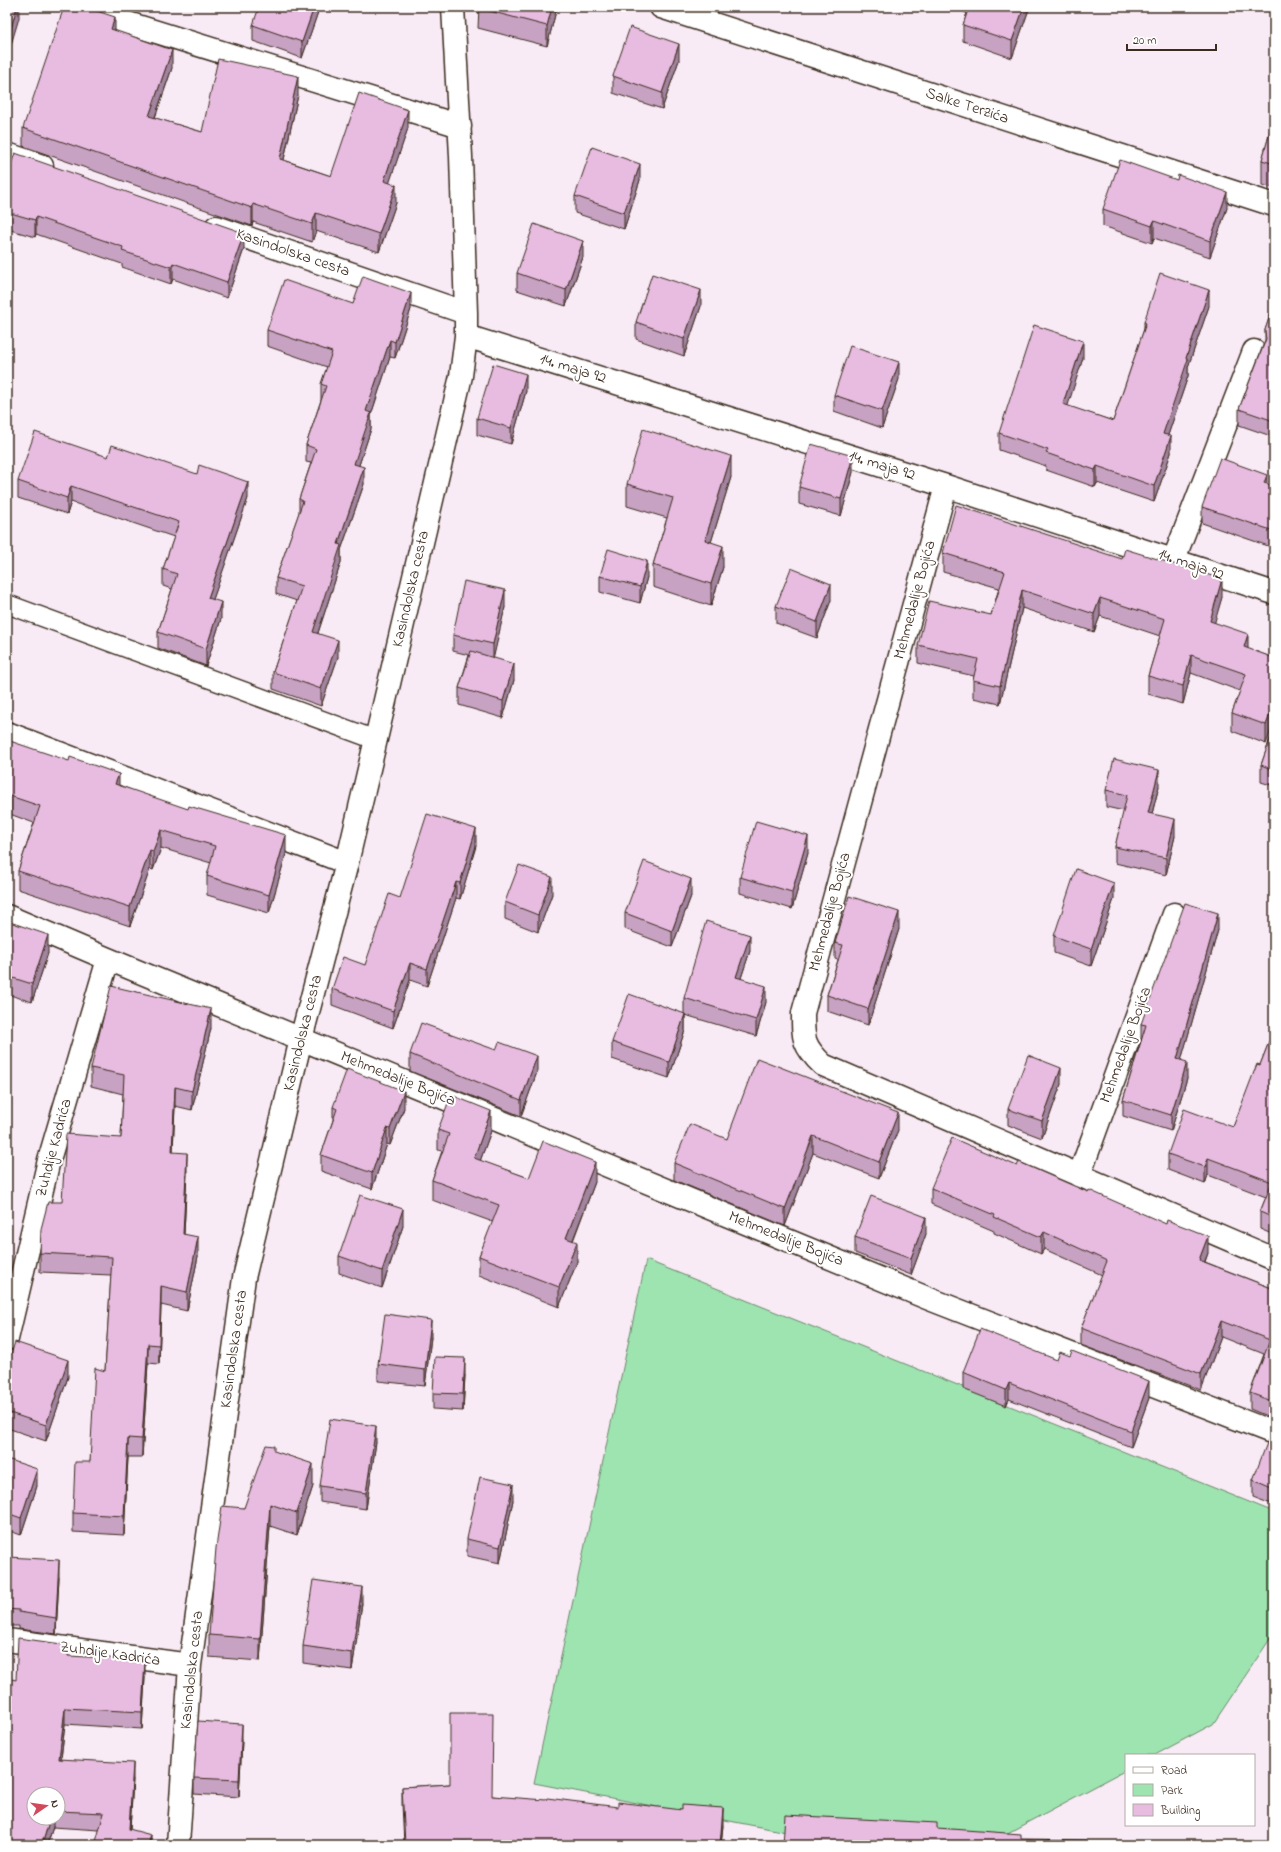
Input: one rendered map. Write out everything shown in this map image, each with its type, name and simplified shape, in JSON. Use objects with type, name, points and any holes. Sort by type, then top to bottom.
[{"type":"street","points":[[76,7],[460,126]]},
{"type":"street","name":"Kasindolska cesta","points":[[178,1845],[190,1666],[244,1278],[301,1039],[347,863],[461,376],[466,336],[466,314],[460,126],[453,7]]},
{"type":"street","name":"Salke Terzića","points":[[661,7],[1274,205]]},
{"type":"street","points":[[7,154],[60,172]]},
{"type":"street","name":"Kasindolska cesta","points":[[195,219],[466,314]]},
{"type":"street","name":"14. maja 92","points":[[466,336],[946,486],[1174,559],[1274,593]]},
{"type":"street","points":[[1174,559],[1254,351]]},
{"type":"street","name":"Mehmedalije Bojića","points":[[946,486],[802,1013],[802,1037],[811,1054],[823,1065],[1078,1176],[1274,1259]]},
{"type":"street","points":[[7,733],[347,863]]},
{"type":"street","name":"Mehmedalije Bojića","points":[[1078,1176],[1174,914]]},
{"type":"street","points":[[7,916],[301,1039]]},
{"type":"street","name":"Zuhdije Kadrića","points":[[7,1339],[49,1160],[108,959]]},
{"type":"street","name":"Mehmedalije Bojića","points":[[301,1039],[927,1298],[1274,1433]]},
{"type":"street","name":"Zuhdije Kadrića","points":[[7,1640],[190,1666]]},
{"type":"lane","points":[[7,604],[376,740]]},
{"type":"green space","points":[[646,1260],[1274,1512],[1274,1633],[1213,1724],[1157,1754],[1125,1754],[1125,1771],[985,1845],[853,1845],[534,1783]]},
{"type":"building","points":[[7,7],[17,7],[7,42]]},
{"type":"building","points":[[64,7],[85,7],[115,17],[111,29],[172,50],[149,116],[202,132],[218,59],[298,76],[280,159],[331,176],[359,93],[408,110],[384,181],[396,185],[379,234],[316,213],[312,224],[253,204],[252,208],[23,128]]},
{"type":"building","points":[[259,7],[314,7],[302,42],[253,25]]},
{"type":"building","points":[[552,7],[547,26],[478,8]]},
{"type":"building","points":[[969,7],[1024,7],[1012,41],[963,25]]},
{"type":"building","points":[[630,27],[679,44],[662,93],[613,76]]},
{"type":"building","points":[[1274,118],[1274,164],[1262,160]]},
{"type":"building","points":[[592,147],[640,164],[624,213],[575,196]]},
{"type":"building","points":[[15,153],[244,233],[227,282],[173,263],[171,267],[122,251],[123,247],[36,217],[35,220],[7,212],[7,176]]},
{"type":"building","points":[[1120,160],[1177,180],[1178,175],[1227,192],[1210,241],[1154,221],[1152,226],[1103,209]]},
{"type":"building","points":[[534,224],[583,241],[566,290],[517,273]]},
{"type":"building","points":[[1160,273],[1209,290],[1186,358],[1188,359],[1163,434],[1171,436],[1154,486],[1097,466],[1095,470],[1046,453],[1048,450],[999,433],[1034,325],[1083,341],[1063,404],[1113,421],[1146,323],[1144,322]]},
{"type":"building","points":[[652,274],[701,290],[684,339],[636,322]]},
{"type":"building","points":[[363,276],[411,293],[395,342],[390,340],[366,411],[371,413],[354,464],[364,467],[338,544],[341,545],[313,632],[338,640],[321,689],[273,672],[302,586],[276,578],[303,501],[299,499],[316,449],[306,445],[326,386],[321,384],[332,352],[267,330],[284,280],[353,304]]},
{"type":"building","points":[[1274,304],[1274,421],[1239,409],[1266,339],[1265,330]]},
{"type":"building","points":[[850,346],[899,362],[882,411],[834,395]]},
{"type":"building","points":[[493,364],[526,374],[511,428],[477,418]]},
{"type":"building","points":[[643,429],[731,456],[705,540],[723,546],[711,584],[653,565],[673,498],[627,484]]},
{"type":"building","points":[[35,432],[108,457],[112,445],[197,474],[199,465],[248,482],[208,598],[221,602],[206,649],[158,632],[177,574],[163,569],[179,522],[71,486],[67,498],[18,481]]},
{"type":"building","points":[[811,444],[853,456],[841,499],[799,487]]},
{"type":"building","points":[[1220,458],[1267,475],[1264,483],[1274,486],[1274,531],[1202,507]]},
{"type":"building","points":[[956,505],[1122,559],[1125,549],[1222,579],[1210,621],[1248,634],[1244,647],[1274,658],[1274,704],[1266,725],[1232,713],[1246,674],[1191,655],[1183,686],[1148,676],[1165,619],[1100,598],[1094,614],[1022,590],[1000,686],[973,680],[978,659],[918,645],[929,601],[991,615],[1005,572],[943,553]]},
{"type":"building","points":[[608,549],[647,561],[640,587],[600,576]]},
{"type":"building","points":[[791,568],[831,584],[817,622],[776,606]]},
{"type":"building","points":[[464,581],[505,590],[493,644],[453,635]]},
{"type":"building","points":[[471,651],[514,664],[503,701],[459,688]]},
{"type":"building","points":[[1274,728],[1274,770],[1261,765]]},
{"type":"building","points":[[7,740],[69,761],[70,757],[119,774],[115,784],[188,809],[189,806],[286,835],[269,895],[207,876],[215,846],[161,830],[153,851],[150,850],[130,907],[18,871],[40,806],[7,795]]},
{"type":"building","points":[[1114,759],[1159,770],[1148,813],[1175,819],[1166,858],[1115,847],[1127,795],[1106,790]]},
{"type":"building","points":[[427,814],[476,829],[460,883],[456,882],[427,969],[410,963],[393,1011],[332,989],[343,957],[365,965],[389,894],[400,898]]},
{"type":"building","points":[[756,821],[808,836],[792,892],[740,877]]},
{"type":"building","points":[[644,861],[691,879],[672,931],[625,913]]},
{"type":"building","points":[[519,865],[552,877],[538,915],[505,902]]},
{"type":"building","points":[[1076,869],[1114,883],[1091,949],[1054,936]]},
{"type":"building","points":[[849,896],[899,912],[868,1009],[827,995],[843,945],[835,943]]},
{"type":"building","points":[[1185,903],[1218,913],[1177,1059],[1187,1062],[1171,1115],[1123,1100],[1146,1025],[1141,1024]]},
{"type":"building","points":[[7,921],[48,935],[32,984],[7,976]]},
{"type":"building","points":[[706,921],[750,935],[736,977],[766,986],[756,1020],[684,998]]},
{"type":"building","points":[[111,986],[211,1009],[192,1091],[175,1087],[172,1152],[187,1153],[183,1234],[198,1237],[187,1292],[161,1286],[159,1345],[148,1344],[142,1439],[128,1438],[124,1516],[73,1513],[75,1462],[90,1462],[95,1368],[105,1371],[112,1257],[40,1253],[41,1229],[48,1202],[62,1202],[66,1134],[121,1138],[124,1075],[91,1068]]},
{"type":"building","points":[[629,994],[685,1014],[669,1062],[612,1042]]},
{"type":"building","points":[[421,1023],[496,1050],[499,1042],[537,1056],[521,1100],[410,1054]]},
{"type":"building","points":[[1274,1029],[1274,1218],[1260,1212],[1272,1182],[1208,1158],[1205,1167],[1168,1154],[1184,1109],[1233,1127],[1257,1064],[1260,1065]]},
{"type":"building","points":[[1028,1055],[1061,1068],[1042,1121],[1008,1109]]},
{"type":"building","points":[[757,1058],[898,1113],[879,1162],[813,1136],[785,1209],[674,1163],[690,1124],[727,1139]]},
{"type":"building","points":[[347,1069],[404,1091],[390,1129],[387,1128],[372,1173],[321,1155],[337,1109],[333,1107]]},
{"type":"building","points":[[451,1095],[491,1111],[474,1158],[529,1178],[543,1141],[595,1162],[566,1238],[577,1242],[559,1287],[479,1256],[499,1205],[432,1180],[449,1134],[438,1130]]},
{"type":"building","points":[[952,1138],[1017,1166],[1019,1162],[1088,1192],[1089,1190],[1166,1224],[1167,1220],[1208,1236],[1199,1260],[1274,1289],[1274,1402],[1250,1393],[1270,1340],[1221,1321],[1201,1374],[1081,1328],[1107,1261],[1044,1232],[1041,1237],[994,1217],[995,1215],[931,1188]]},
{"type":"building","points":[[360,1195],[403,1209],[382,1271],[339,1256]]},
{"type":"building","points":[[871,1196],[926,1217],[911,1258],[855,1237]]},
{"type":"building","points":[[385,1314],[431,1320],[425,1370],[378,1364]]},
{"type":"building","points":[[980,1329],[1057,1360],[1060,1352],[1070,1356],[1072,1351],[1149,1381],[1131,1431],[1009,1383],[1006,1390],[963,1372]]},
{"type":"building","points":[[15,1342],[68,1360],[46,1425],[7,1412],[7,1366]]},
{"type":"building","points":[[435,1357],[465,1358],[463,1394],[433,1393]]},
{"type":"building","points":[[330,1419],[376,1426],[366,1493],[320,1486]]},
{"type":"building","points":[[1270,1435],[1274,1437],[1274,1489],[1253,1480]]},
{"type":"building","points":[[266,1445],[274,1446],[274,1451],[313,1464],[297,1513],[270,1504],[260,1639],[209,1635],[216,1548],[222,1506],[244,1508]]},
{"type":"building","points":[[7,1459],[37,1469],[21,1518],[7,1513]]},
{"type":"building","points":[[480,1477],[513,1484],[500,1547],[467,1539]]},
{"type":"building","points":[[8,1557],[59,1560],[56,1618],[7,1609]]},
{"type":"building","points":[[313,1580],[362,1587],[352,1653],[303,1646]]},
{"type":"building","points":[[18,1638],[69,1645],[68,1656],[145,1660],[142,1712],[65,1708],[59,1759],[133,1763],[129,1829],[151,1835],[148,1845],[95,1845],[104,1813],[66,1811],[66,1786],[26,1786],[26,1826],[48,1826],[42,1845],[7,1845],[7,1678],[16,1680]]},
{"type":"building","points":[[450,1713],[493,1713],[492,1796],[546,1800],[547,1798],[618,1807],[618,1802],[682,1810],[682,1805],[723,1808],[720,1845],[467,1845],[467,1842],[405,1845],[402,1787],[450,1784]]},
{"type":"building","points":[[198,1721],[242,1724],[239,1780],[194,1778]]},
{"type":"building","points":[[785,1815],[937,1823],[937,1828],[1021,1834],[1021,1839],[1086,1840],[1086,1845],[783,1845]]}]
